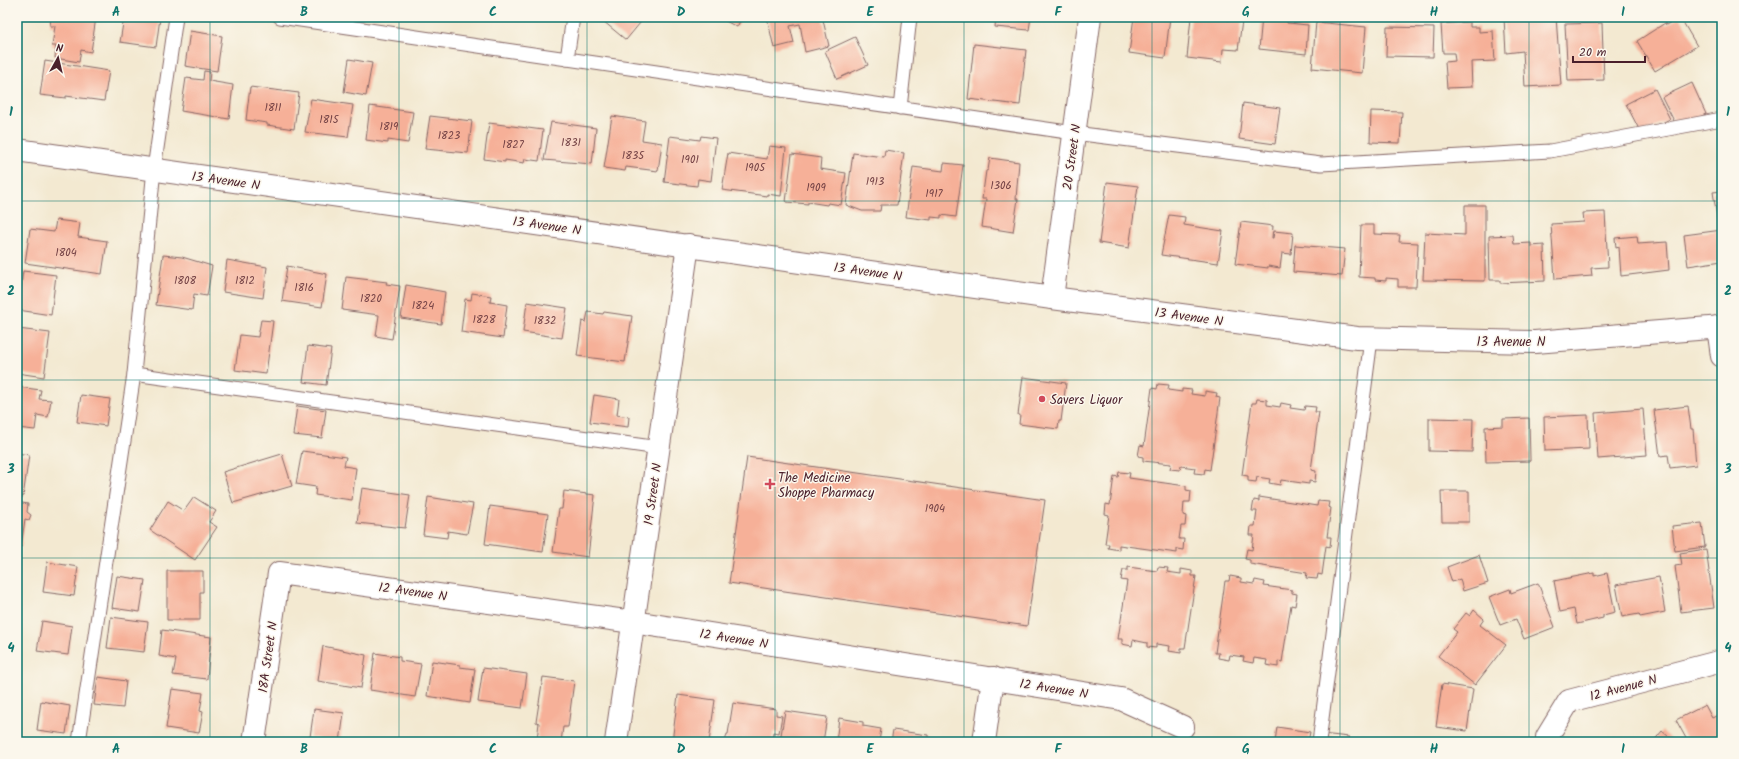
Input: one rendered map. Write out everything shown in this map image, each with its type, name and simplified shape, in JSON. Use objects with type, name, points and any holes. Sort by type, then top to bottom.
[{"type":"street","name":"20 Street N","points":[[1052,298],[1090,17]]},
{"type":"street","name":"13 Avenue N","points":[[17,150],[1052,298],[1357,338],[1535,342],[1720,327]]},
{"type":"street","name":"19 Street N","points":[[616,742],[688,245]]},
{"type":"street","points":[[1720,327],[1722,356]]},
{"type":"street","name":"12 Avenue N","points":[[279,573],[633,622],[1121,699],[1183,727]]},
{"type":"street","name":"18A Street N","points":[[254,742],[279,573]]},
{"type":"street","name":"12 Avenue N","points":[[1547,742],[1547,737],[1569,701],[1722,661]]},
{"type":"street","points":[[984,742],[993,678]]},
{"type":"lane","points":[[79,742],[134,374],[154,170],[176,17]]},
{"type":"lane","points":[[280,17],[1074,133],[1321,164],[1550,151],[1722,119]]},
{"type":"lane","points":[[567,59],[573,17]]},
{"type":"lane","points":[[900,108],[910,17]]},
{"type":"lane","points":[[1319,742],[1372,338]]},
{"type":"lane","points":[[134,374],[659,448]]},
{"type":"building","points":[[51,17],[96,17],[91,52],[81,50],[79,62],[55,58],[56,46],[52,46],[55,26],[50,26]]},
{"type":"building","points":[[124,17],[160,18],[156,47],[120,42]]},
{"type":"building","points":[[607,17],[645,17],[626,40],[603,21]]},
{"type":"building","points":[[718,17],[742,17],[737,27]]},
{"type":"building","points":[[767,17],[832,17],[823,20],[829,46],[805,52],[800,24],[790,26],[794,43],[774,48]]},
{"type":"building","points":[[996,17],[1031,17],[1029,30],[995,27]]},
{"type":"building","points":[[1134,17],[1170,17],[1165,58],[1129,53]]},
{"type":"building","points":[[1191,17],[1227,17],[1227,20],[1242,21],[1238,50],[1223,49],[1222,62],[1187,58]]},
{"type":"building","points":[[1262,17],[1287,17],[1287,23],[1308,25],[1306,54],[1259,49]]},
{"type":"building","points":[[1556,17],[1561,85],[1525,87],[1523,51],[1506,53],[1504,18]]},
{"type":"building","points":[[1680,17],[1697,46],[1655,71],[1637,41],[1665,23],[1666,25]]},
{"type":"building","points":[[1316,22],[1366,27],[1362,73],[1312,68]]},
{"type":"building","points":[[1470,22],[1470,27],[1479,27],[1479,32],[1493,31],[1495,61],[1471,62],[1472,87],[1447,88],[1445,62],[1455,61],[1454,53],[1443,53],[1441,24]]},
{"type":"building","points":[[1602,23],[1604,80],[1568,81],[1565,24]]},
{"type":"building","points":[[1387,27],[1434,28],[1433,57],[1386,56]]},
{"type":"building","points":[[190,31],[222,36],[217,71],[185,66]]},
{"type":"building","points":[[855,37],[868,65],[837,79],[825,51]]},
{"type":"building","points":[[974,44],[1026,50],[1020,105],[968,99]]},
{"type":"building","points":[[349,59],[372,63],[366,96],[344,92]]},
{"type":"building","points":[[45,61],[109,71],[104,101],[66,96],[66,98],[40,95]]},
{"type":"building","points":[[204,71],[210,72],[209,81],[233,85],[229,119],[181,111],[186,78],[203,80]]},
{"type":"building","points":[[1692,83],[1706,114],[1677,127],[1662,97]]},
{"type":"building","points":[[250,87],[299,93],[294,129],[246,120]]},
{"type":"building","points":[[1655,89],[1670,119],[1641,133],[1626,104]]},
{"type":"building","points":[[311,99],[353,105],[348,137],[305,132]]},
{"type":"building","points":[[1243,103],[1280,108],[1275,144],[1239,139]]},
{"type":"building","points":[[370,106],[413,112],[408,143],[388,140],[388,143],[366,140]]},
{"type":"building","points":[[1371,111],[1402,112],[1400,143],[1370,142]]},
{"type":"building","points":[[430,116],[472,121],[468,153],[425,149]]},
{"type":"building","points":[[612,116],[645,121],[642,140],[662,143],[658,171],[626,167],[625,171],[604,168]]},
{"type":"building","points":[[551,122],[596,128],[592,164],[544,160]]},
{"type":"building","points":[[489,123],[543,130],[539,161],[525,159],[524,163],[484,159]]},
{"type":"building","points":[[670,136],[700,140],[701,136],[716,138],[711,181],[698,179],[697,186],[664,182]]},
{"type":"building","points":[[769,146],[786,148],[781,196],[767,194],[767,196],[722,190],[728,153],[767,159]]},
{"type":"building","points":[[885,150],[904,153],[897,205],[881,205],[880,211],[862,211],[846,205],[853,153],[884,157]]},
{"type":"building","points":[[792,154],[821,158],[820,169],[846,173],[841,205],[828,203],[827,205],[808,202],[808,204],[786,202]]},
{"type":"building","points":[[990,158],[1019,162],[1016,199],[1018,199],[1013,232],[982,227],[986,199],[982,199],[986,171],[988,170]]},
{"type":"building","points":[[944,163],[963,165],[956,217],[941,215],[941,218],[931,217],[931,220],[906,217],[913,167],[943,171]]},
{"type":"building","points":[[1107,182],[1138,186],[1129,248],[1099,243]]},
{"type":"building","points":[[1722,191],[1722,223],[1718,223],[1713,192]]},
{"type":"building","points":[[1465,205],[1485,205],[1485,281],[1423,280],[1425,233],[1465,235]]},
{"type":"building","points":[[1605,212],[1608,267],[1591,268],[1592,276],[1555,279],[1551,224],[1584,222],[1583,213]]},
{"type":"building","points":[[1169,215],[1185,217],[1184,225],[1223,231],[1218,263],[1161,255]]},
{"type":"building","points":[[56,220],[80,223],[78,237],[107,241],[102,274],[25,263],[30,229],[54,232]]},
{"type":"building","points":[[1241,222],[1273,226],[1272,238],[1274,231],[1293,233],[1291,254],[1282,253],[1280,268],[1235,264]]},
{"type":"building","points":[[1361,225],[1374,225],[1374,234],[1400,235],[1399,242],[1418,243],[1416,287],[1398,287],[1398,279],[1386,278],[1386,281],[1375,280],[1375,278],[1359,277]]},
{"type":"building","points":[[1722,230],[1722,261],[1688,266],[1684,235]]},
{"type":"building","points":[[1513,235],[1514,244],[1531,243],[1531,246],[1544,245],[1545,281],[1500,283],[1500,280],[1490,280],[1489,236]]},
{"type":"building","points":[[1637,236],[1638,244],[1667,242],[1669,270],[1621,276],[1619,247],[1616,248],[1615,238]]},
{"type":"building","points":[[1295,245],[1345,249],[1342,276],[1293,272]]},
{"type":"building","points":[[163,255],[182,257],[212,266],[207,296],[194,294],[192,310],[156,305]]},
{"type":"building","points":[[227,260],[267,267],[263,298],[223,292]]},
{"type":"building","points":[[287,266],[327,274],[322,307],[282,301]]},
{"type":"building","points":[[23,271],[56,275],[51,315],[18,310]]},
{"type":"building","points":[[346,277],[387,282],[386,284],[400,286],[392,339],[376,336],[379,315],[342,310]]},
{"type":"building","points":[[406,285],[445,292],[441,324],[401,318]]},
{"type":"building","points":[[472,293],[491,296],[490,302],[507,305],[503,338],[461,332],[465,299],[471,300]]},
{"type":"building","points":[[527,302],[567,308],[562,338],[523,332]]},
{"type":"building","points":[[588,312],[603,314],[604,312],[632,316],[625,362],[577,356],[582,321],[586,322]]},
{"type":"building","points":[[261,320],[273,321],[266,374],[235,370],[240,335],[258,337]]},
{"type":"building","points":[[18,329],[50,333],[44,377],[17,373]]},
{"type":"building","points":[[308,346],[331,349],[326,385],[303,382]]},
{"type":"building","name":"Savers Liquor","points":[[1023,377],[1066,383],[1061,421],[1059,421],[1058,429],[1019,424],[1020,415],[1018,415]]},
{"type":"building","points":[[1158,384],[1169,385],[1168,390],[1182,392],[1182,389],[1192,390],[1191,394],[1205,396],[1205,391],[1217,393],[1216,397],[1220,398],[1210,470],[1205,469],[1204,474],[1194,473],[1195,468],[1181,466],[1180,470],[1170,469],[1171,464],[1143,461],[1143,457],[1138,456],[1140,445],[1144,446],[1152,388],[1157,389]]},
{"type":"building","points":[[17,387],[41,390],[39,399],[51,400],[48,417],[37,415],[35,430],[17,428]]},
{"type":"building","points":[[81,395],[110,399],[106,426],[77,422]]},
{"type":"building","points":[[594,395],[619,399],[617,415],[629,417],[628,427],[590,422]]},
{"type":"building","points":[[1257,399],[1267,400],[1267,405],[1280,407],[1281,403],[1291,405],[1290,408],[1304,410],[1305,406],[1316,407],[1315,412],[1319,412],[1311,470],[1316,471],[1315,482],[1309,481],[1309,484],[1281,480],[1280,485],[1269,483],[1270,479],[1257,477],[1256,482],[1248,481],[1248,476],[1242,475],[1252,403],[1256,403]]},
{"type":"building","points":[[297,406],[326,410],[322,438],[293,435]]},
{"type":"building","points":[[1688,406],[1691,429],[1693,429],[1696,465],[1670,468],[1668,455],[1660,456],[1654,410]]},
{"type":"building","points":[[1643,409],[1647,455],[1598,459],[1595,413]]},
{"type":"building","points":[[1588,415],[1589,449],[1545,451],[1544,417]]},
{"type":"building","points":[[1429,418],[1473,419],[1472,452],[1429,451]]},
{"type":"building","points":[[1529,418],[1530,461],[1486,462],[1485,427],[1503,426],[1503,419]]},
{"type":"building","points":[[302,451],[346,457],[344,466],[356,468],[352,500],[315,495],[316,487],[296,484]]},
{"type":"building","points":[[17,453],[29,455],[23,497],[17,496]]},
{"type":"building","points":[[282,454],[292,486],[233,503],[223,472]]},
{"type":"building","points":[[747,457],[1045,500],[1027,626],[729,583]]},
{"type":"building","points":[[1119,472],[1130,473],[1129,478],[1186,486],[1186,490],[1191,491],[1190,502],[1184,502],[1183,515],[1186,516],[1185,526],[1181,526],[1179,539],[1184,539],[1183,550],[1177,549],[1177,553],[1119,545],[1119,550],[1108,548],[1109,544],[1105,544],[1109,515],[1105,514],[1106,504],[1110,505],[1114,476],[1118,477]]},
{"type":"building","points":[[362,488],[410,495],[405,528],[357,523]]},
{"type":"building","points":[[564,491],[595,495],[588,557],[553,552],[559,509],[562,509]]},
{"type":"building","points":[[1441,491],[1469,491],[1469,522],[1442,522]]},
{"type":"building","points":[[194,497],[216,511],[209,522],[217,527],[195,560],[150,530],[168,501],[184,511]]},
{"type":"building","points":[[428,497],[473,504],[467,534],[448,531],[447,538],[423,535]]},
{"type":"building","points":[[1259,497],[1317,506],[1318,501],[1329,502],[1328,507],[1331,508],[1327,537],[1331,537],[1330,547],[1326,546],[1322,575],[1318,574],[1317,579],[1306,578],[1307,573],[1250,564],[1250,560],[1245,559],[1247,549],[1252,550],[1254,535],[1250,535],[1251,526],[1255,526],[1257,511],[1252,511],[1254,500],[1259,501]]},
{"type":"building","points":[[17,502],[28,504],[27,512],[31,515],[29,520],[25,519],[21,547],[17,546]]},
{"type":"building","points":[[490,506],[548,514],[543,552],[485,544]]},
{"type":"building","points":[[1702,523],[1705,547],[1675,551],[1672,526]]},
{"type":"building","points":[[1706,549],[1714,608],[1681,612],[1675,566],[1682,565],[1680,553]]},
{"type":"building","points":[[1479,555],[1488,583],[1463,591],[1460,579],[1452,582],[1447,567]]},
{"type":"building","points":[[47,562],[78,567],[74,596],[43,592]]},
{"type":"building","points":[[1128,567],[1157,571],[1158,567],[1168,568],[1167,572],[1181,574],[1181,569],[1192,571],[1192,576],[1196,576],[1185,648],[1181,648],[1181,653],[1169,651],[1170,646],[1156,644],[1156,648],[1147,647],[1147,643],[1133,640],[1132,646],[1122,644],[1122,639],[1118,639],[1127,581],[1121,580],[1123,570],[1128,570]]},
{"type":"building","points":[[167,571],[203,571],[203,592],[200,592],[200,620],[167,620]]},
{"type":"building","points":[[1594,573],[1594,576],[1607,573],[1615,612],[1603,615],[1603,618],[1577,624],[1574,609],[1560,612],[1554,581]]},
{"type":"building","points":[[117,576],[145,580],[140,612],[112,608]]},
{"type":"building","points":[[1230,576],[1241,578],[1241,582],[1254,584],[1255,580],[1265,582],[1264,586],[1292,590],[1292,593],[1297,594],[1295,606],[1291,605],[1282,662],[1278,661],[1278,667],[1266,665],[1267,660],[1254,658],[1253,663],[1243,661],[1244,657],[1230,655],[1229,660],[1218,658],[1219,653],[1215,653],[1225,581],[1229,581]]},
{"type":"building","points":[[1659,577],[1665,612],[1640,617],[1639,614],[1622,617],[1616,585]]},
{"type":"building","points":[[1538,583],[1555,627],[1524,639],[1516,619],[1500,625],[1489,597],[1510,589],[1511,593]]},
{"type":"building","points":[[1474,610],[1484,619],[1480,625],[1506,645],[1475,685],[1438,656],[1457,632],[1453,629],[1466,613],[1470,616]]},
{"type":"building","points":[[111,617],[148,622],[144,652],[107,648]]},
{"type":"building","points":[[42,621],[72,626],[68,655],[37,651]]},
{"type":"building","points":[[162,630],[211,637],[207,679],[173,675],[176,659],[159,656]]},
{"type":"building","points":[[323,646],[366,655],[361,688],[318,681]]},
{"type":"building","points":[[375,653],[400,657],[400,661],[421,664],[415,697],[370,690]]},
{"type":"building","points":[[432,661],[475,669],[470,703],[427,696]]},
{"type":"building","points":[[483,668],[527,674],[522,708],[478,702]]},
{"type":"building","points":[[98,677],[126,681],[123,708],[94,705]]},
{"type":"building","points":[[543,677],[574,681],[568,727],[563,727],[561,742],[537,739],[539,723],[536,722]]},
{"type":"building","points":[[1442,684],[1473,689],[1467,731],[1436,727]]},
{"type":"building","points":[[172,689],[203,693],[200,711],[203,712],[199,733],[166,728]]},
{"type":"building","points":[[678,695],[715,700],[709,742],[672,742]]},
{"type":"building","points":[[41,701],[70,706],[66,734],[37,730]]},
{"type":"building","points":[[733,703],[776,709],[776,715],[782,716],[779,733],[773,732],[772,742],[741,739],[741,742],[725,742],[728,734]]},
{"type":"building","points":[[1705,705],[1712,718],[1722,713],[1722,742],[1688,742],[1676,720]]},
{"type":"building","points":[[314,709],[344,713],[340,742],[310,737]]},
{"type":"building","points":[[785,711],[827,717],[823,742],[780,741]]},
{"type":"building","points":[[839,718],[863,722],[863,726],[881,729],[879,742],[836,742]]},
{"type":"building","points":[[1277,727],[1310,732],[1308,742],[1275,742]]},
{"type":"building","points":[[893,730],[928,735],[928,742],[891,742]]},
{"type":"building","points":[[1662,731],[1675,742],[1653,742]]},
{"type":"building","points":[[1322,734],[1349,737],[1348,742],[1321,742]]},
{"type":"place","name":"Savers Liquor","points":[[1042,399]]},
{"type":"place","name":"The Medicine Shoppe Pharmacy","points":[[770,484]]}]
